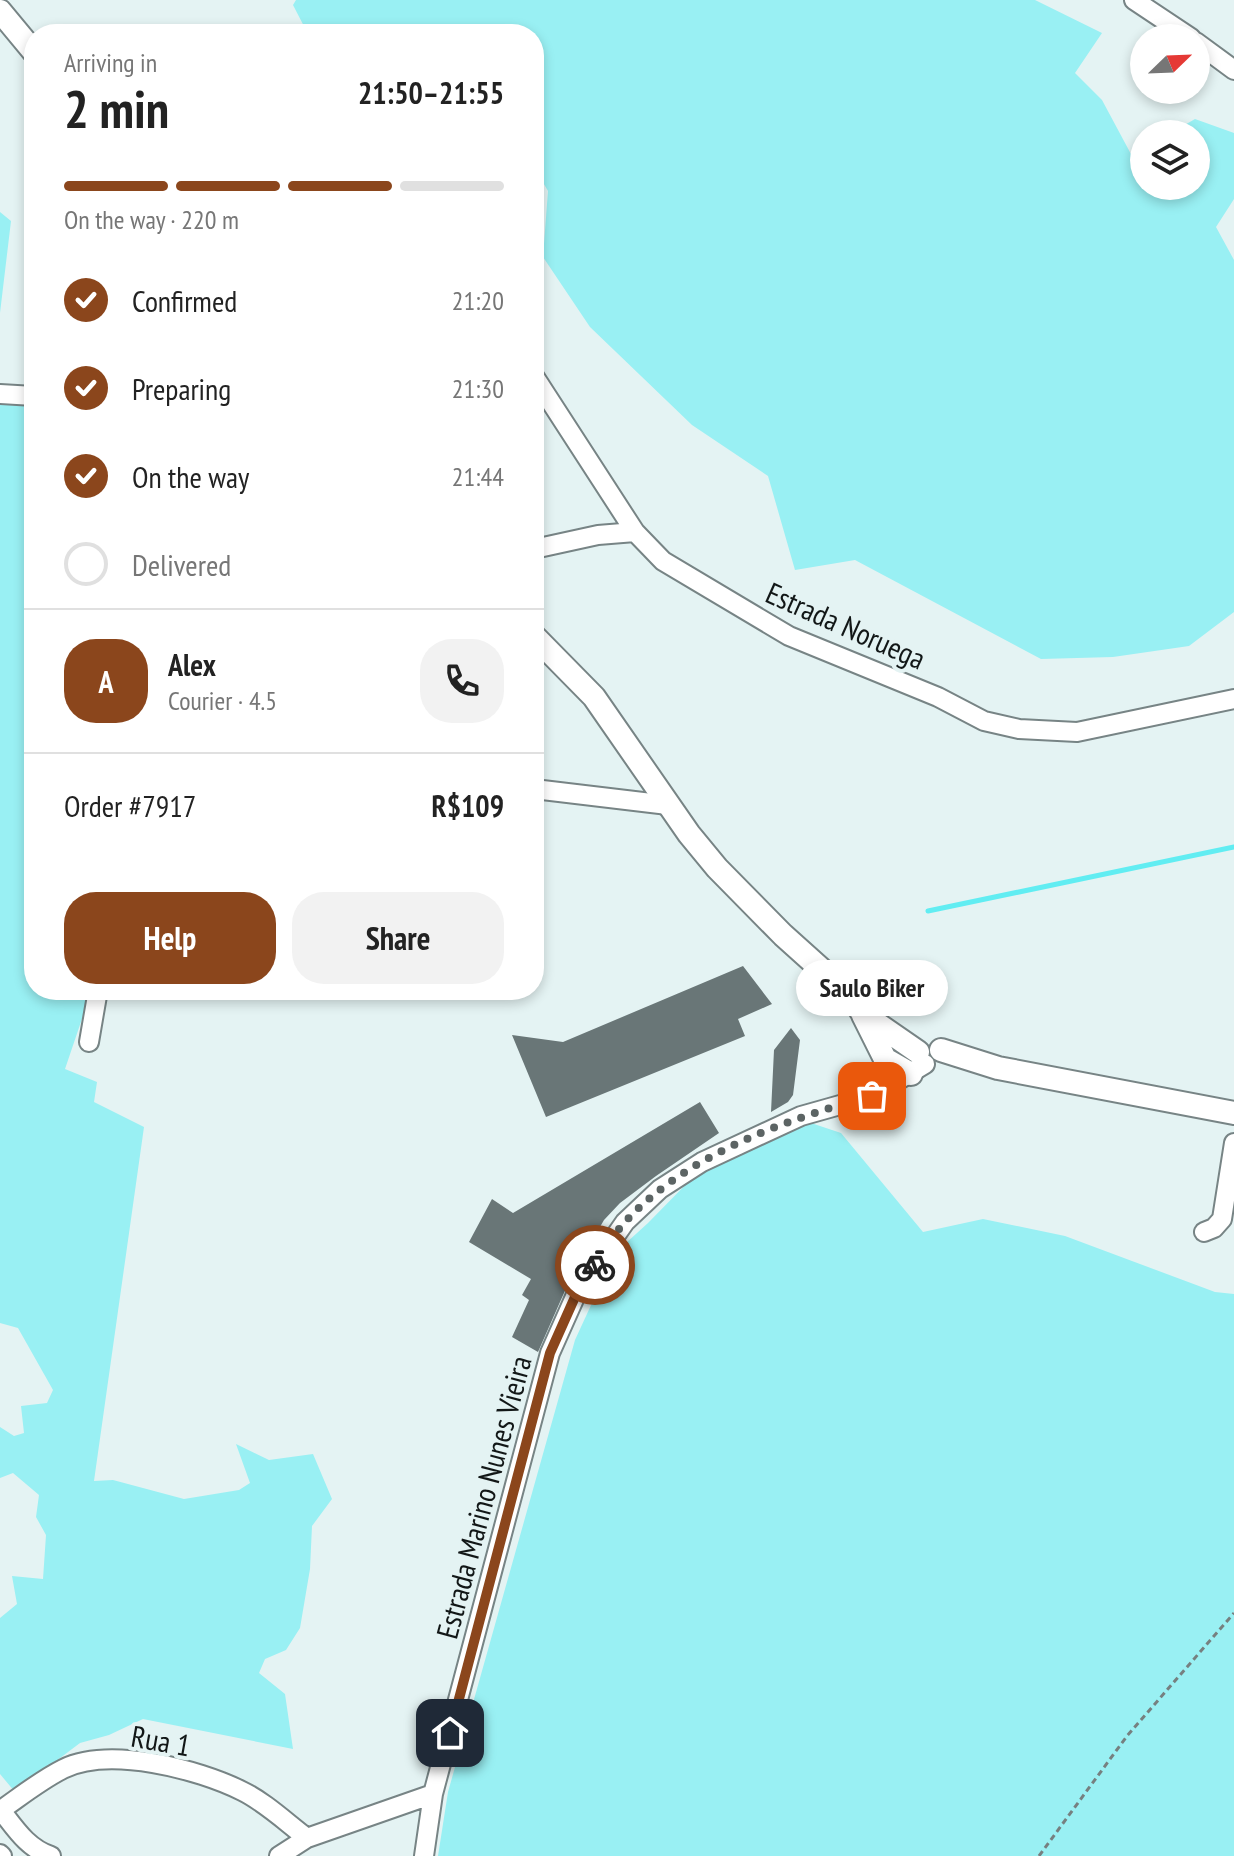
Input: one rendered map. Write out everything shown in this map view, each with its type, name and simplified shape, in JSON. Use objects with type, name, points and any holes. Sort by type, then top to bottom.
[{"type":"main road","points":[[0,11],[24,40]]},
{"type":"main road","points":[[544,646],[594,697],[668,805],[717,868],[858,1005],[885,1059],[926,1058],[983,1069],[998,1068],[1234,1113]]},
{"type":"main road","points":[[858,1005],[874,1005],[926,1058]]},
{"type":"street","points":[[1134,0],[1170,24]]},
{"type":"street","points":[[1210,52],[1234,70]]},
{"type":"street","name":"Estrada Noruega","points":[[544,391],[635,532],[663,561],[789,636],[938,697],[984,721],[1019,729],[1077,732],[1234,699]]},
{"type":"street","points":[[0,394],[24,395]]},
{"type":"street","points":[[544,547],[598,535],[635,532]]},
{"type":"street","points":[[544,790],[668,805]]},
{"type":"street","points":[[89,1042],[96,1000]]},
{"type":"street","name":"Estrada Marino Nunes Vieira","points":[[424,1856],[433,1794],[550,1353],[579,1288],[625,1222],[660,1189],[702,1162],[801,1116],[872,1096],[926,1058]]},
{"type":"street","points":[[1204,1232],[1214,1228],[1222,1219],[1234,1143]]},
{"type":"street","name":"Rua 1","points":[[51,1856],[26,1842],[0,1809],[64,1768],[93,1760],[179,1768],[244,1791],[307,1838]]},
{"type":"street","points":[[279,1856],[307,1838],[433,1794]]},
{"type":"path","points":[[1039,1856],[1127,1736],[1234,1613]]},
{"type":"shaded area","points":[[296,0],[1035,0],[1102,33],[1075,73],[1102,100],[1130,152],[1130,200],[1210,200],[1210,124],[1234,133],[1234,199],[1216,227],[1234,260],[1234,612],[1189,646],[1113,657],[1041,659],[855,560],[795,570],[768,476],[692,425],[590,327],[544,258],[548,191],[544,184],[544,24],[303,24],[293,5]]},
{"type":"shaded area","points":[[0,212],[11,221],[0,313]]},
{"type":"shaded area","points":[[0,401],[24,401],[24,1000],[87,1000],[65,1069],[97,1082],[94,1102],[144,1127],[94,1481],[113,1480],[184,1499],[239,1490],[250,1483],[236,1444],[269,1460],[313,1454],[332,1499],[312,1526],[310,1569],[300,1628],[286,1650],[265,1659],[259,1673],[285,1694],[293,1749],[143,1719],[109,1735],[80,1743],[15,1792],[0,1774],[0,1618],[17,1604],[12,1576],[43,1579],[46,1535],[36,1517],[39,1495],[13,1473],[0,1478],[0,1427],[14,1436],[24,1433],[21,1406],[47,1403],[53,1390],[18,1328],[0,1323]]},
{"type":"shaded area","points":[[811,1123],[841,1133],[923,1232],[983,1219],[1065,1236],[1215,1292],[1234,1294],[1234,1856],[438,1856],[448,1792],[575,1340],[615,1253],[699,1171],[747,1146]]},
{"type":"building","points":[[743,966],[772,1004],[738,1019],[745,1036],[546,1117],[512,1035],[563,1042]]},
{"type":"building","points":[[791,1028],[800,1040],[793,1095],[788,1102],[771,1112],[774,1050]]},
{"type":"building","points":[[700,1102],[719,1133],[620,1203],[604,1220],[571,1277],[538,1352],[512,1337],[529,1300],[522,1295],[531,1279],[469,1242],[492,1199],[513,1213]]},
{"type":"waterway","points":[[928,911],[1234,847]]},
{"type":"way so far","points":[[595,1265],[625,1222],[660,1189],[702,1162],[801,1116],[872,1096]]},
{"type":"place","name":"Saulo Biker","points":[[872,1096]]},
{"type":"route","points":[[450,1733],[550,1353],[579,1288],[595,1265]]}]
